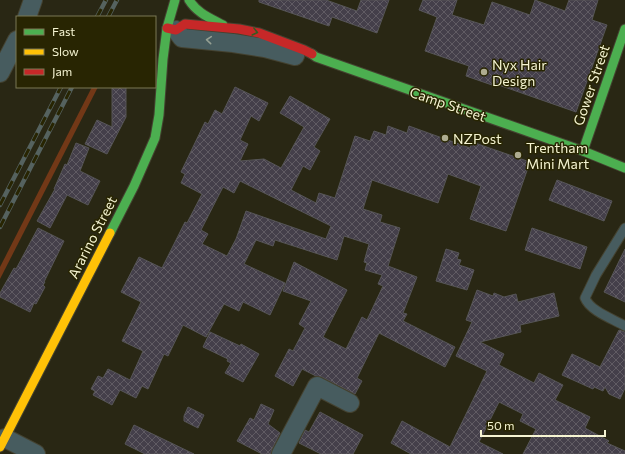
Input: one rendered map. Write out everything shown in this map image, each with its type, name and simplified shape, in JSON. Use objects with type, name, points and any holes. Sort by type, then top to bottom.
[{"type":"street","points":[[27,16],[33,0]]},
{"type":"street","name":"Ararino Street","points":[[2,442],[148,158],[155,138],[159,115],[163,59],[172,29],[175,0]]},
{"type":"street","points":[[189,0],[194,8],[200,13],[228,28]]},
{"type":"street","name":"Camp Street","points":[[316,57],[301,57],[233,42],[182,38],[172,29],[185,24],[239,29],[259,33],[304,50],[316,57],[583,151],[625,168]]},
{"type":"street","name":"Gower Street","points":[[583,151],[625,29]]},
{"type":"street","points":[[0,73],[16,42]]},
{"type":"street","points":[[281,454],[317,386],[350,403]]},
{"type":"street","points":[[2,442],[36,454]]},
{"type":"lane","points":[[625,228],[596,275],[585,298],[586,303],[594,310],[625,326]]},
{"type":"shaded area","points":[[91,88],[97,88],[0,279],[0,267]]},
{"type":"building","points":[[259,0],[326,0],[357,11],[361,0],[389,0],[377,33],[332,17],[329,26],[259,2]]},
{"type":"building","points":[[423,0],[457,0],[452,15],[484,25],[492,2],[530,15],[535,0],[565,11],[569,0],[598,0],[592,20],[607,25],[576,112],[493,83],[492,85],[466,76],[469,66],[425,51],[437,17],[419,10]]},
{"type":"building","points":[[235,87],[268,103],[259,121],[251,116],[240,140],[248,144],[240,161],[264,159],[281,168],[304,127],[280,113],[290,96],[330,119],[314,147],[320,151],[310,170],[303,166],[291,190],[316,203],[319,193],[335,198],[355,136],[370,141],[374,131],[386,135],[388,126],[407,133],[409,126],[470,148],[472,142],[530,162],[506,231],[470,219],[481,186],[448,174],[438,203],[372,180],[363,209],[382,215],[380,222],[400,228],[388,266],[417,277],[403,313],[407,314],[403,321],[455,347],[445,367],[379,333],[357,378],[362,381],[355,394],[322,377],[316,376],[302,369],[293,386],[275,376],[289,349],[293,351],[305,328],[299,324],[311,301],[283,291],[294,262],[347,290],[323,337],[346,349],[362,317],[367,320],[383,286],[378,284],[382,275],[365,270],[367,263],[364,262],[369,244],[344,236],[337,260],[275,240],[273,246],[256,240],[244,264],[285,283],[270,315],[243,302],[239,311],[224,304],[206,337],[183,325],[168,356],[164,354],[148,389],[142,386],[136,398],[120,390],[112,405],[93,395],[95,391],[91,389],[98,376],[103,378],[108,369],[130,380],[143,351],[122,341],[141,302],[121,292],[139,257],[162,268],[185,222],[187,223],[202,194],[181,183],[185,174],[181,172],[205,122],[208,124],[215,110],[222,114]],"holes":[[[240,181],[331,226],[326,239],[246,211],[236,239],[227,256],[202,244],[208,234],[201,230],[223,187],[234,193]]]},
{"type":"building","points":[[112,88],[126,88],[126,117],[107,154],[85,144],[97,120],[112,127]]},
{"type":"building","points":[[76,143],[89,148],[80,171],[100,181],[88,205],[67,195],[50,228],[37,221],[55,189],[65,164],[67,165]]},
{"type":"building","points":[[557,180],[612,201],[604,221],[549,200]]},
{"type":"building","points":[[38,228],[64,241],[44,282],[43,285],[45,287],[36,304],[34,303],[30,312],[0,297],[0,293],[14,268],[16,269]]},
{"type":"building","points":[[532,228],[587,247],[580,269],[525,250]]},
{"type":"building","points":[[446,249],[459,253],[457,259],[461,260],[459,265],[474,270],[467,290],[436,281]]},
{"type":"building","points":[[625,249],[625,302],[604,292]]},
{"type":"building","points":[[477,290],[493,296],[494,293],[504,297],[516,294],[518,302],[554,293],[559,316],[520,325],[521,332],[480,342],[504,354],[499,365],[534,383],[539,373],[563,385],[555,400],[590,417],[585,428],[609,441],[607,443],[625,451],[625,454],[523,454],[536,429],[520,421],[523,414],[499,402],[479,442],[503,454],[411,454],[391,443],[402,421],[450,447],[487,371],[456,356],[472,322],[466,320]]},
{"type":"building","points":[[619,330],[625,332],[625,388],[620,399],[609,394],[605,387],[603,391],[594,387],[593,389],[562,375],[572,354],[600,367]]},
{"type":"building","points":[[210,332],[240,346],[241,344],[259,354],[243,382],[225,373],[231,363],[227,361],[228,359],[203,347]]},
{"type":"building","points":[[261,404],[274,410],[268,424],[280,433],[271,454],[262,454],[237,441],[250,418],[254,420]]},
{"type":"building","points":[[188,407],[204,415],[198,428],[184,421],[184,416]]},
{"type":"building","points":[[320,412],[363,435],[353,454],[321,454],[299,443],[305,430],[309,432]]},
{"type":"building","points":[[134,425],[194,454],[145,454],[125,444]]},
{"type":"railway","points":[[98,16],[106,0]]},
{"type":"railway","points":[[109,16],[117,0]]},
{"type":"railway","points":[[0,205],[60,88]]},
{"type":"railway","points":[[0,227],[71,88]]},
{"type":"traffic: fast","points":[[110,233],[134,186],[155,138],[159,115],[167,28],[175,0]]},
{"type":"traffic: fast","points":[[189,0],[200,12],[223,25]]},
{"type":"traffic: fast","points":[[583,151],[625,29]]},
{"type":"traffic: fast","points":[[312,54],[316,57],[583,151],[625,168]]},
{"type":"traffic: slow","points":[[0,447],[110,233]]},
{"type":"traffic: jam","points":[[167,28],[176,30],[185,24],[239,29],[259,33],[312,54]]},
{"type":"place","name":"Nyx Hair Design","points":[[484,72]]},
{"type":"place","name":"NZPost","points":[[445,138]]},
{"type":"place","name":"Trentham Mini Mart","points":[[518,155]]}]
